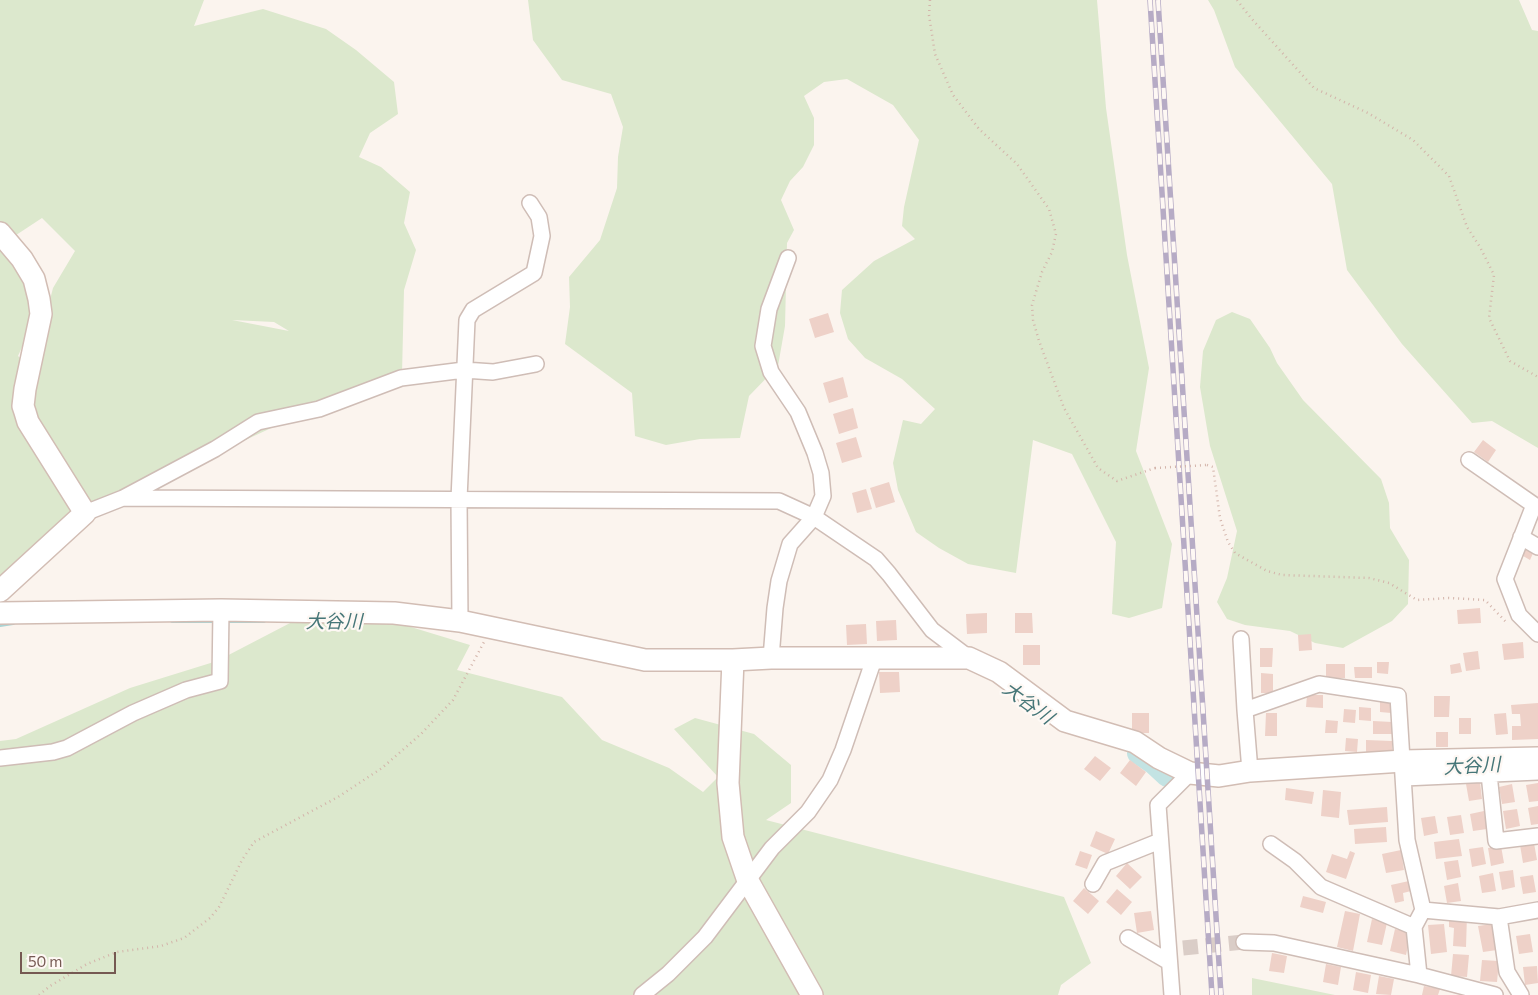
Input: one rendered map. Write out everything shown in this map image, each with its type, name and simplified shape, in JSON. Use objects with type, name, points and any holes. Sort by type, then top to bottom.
[{"type":"street","points":[[460,622],[459,499],[467,320],[473,310],[534,273],[542,236],[539,217],[530,203]]},
{"type":"street","points":[[0,233],[22,259],[34,279],[41,314],[23,406],[28,422],[85,513]]},
{"type":"street","points":[[771,658],[779,581],[790,544],[814,517],[823,496],[821,472],[815,453],[798,412],[772,372],[763,346],[769,309],[788,258]]},
{"type":"street","points":[[0,591],[85,513],[123,498],[216,449],[258,422],[319,409],[401,378],[464,370],[493,372],[536,364]]},
{"type":"street","points":[[1469,460],[1534,505],[1505,579],[1519,615],[1538,634]]},
{"type":"street","points":[[123,498],[779,501],[814,517],[876,559],[932,630],[969,658],[999,672],[1065,720],[1135,742],[1159,758],[1190,773],[1219,776],[1250,771],[1403,770],[1489,774],[1538,772]]},
{"type":"street","points":[[1521,537],[1538,547]]},
{"type":"street","points":[[0,613],[221,610],[394,613],[460,622],[646,660],[969,658]]},
{"type":"street","points":[[0,758],[53,752],[67,748],[133,714],[186,690],[220,681],[221,610]]},
{"type":"street","points":[[1241,639],[1250,771]]},
{"type":"street","points":[[642,995],[668,974],[705,937],[772,848],[808,812],[830,780],[843,750],[874,659]]},
{"type":"street","points":[[733,660],[728,783],[733,837],[748,881],[812,995]]},
{"type":"street","points":[[1245,710],[1319,684],[1398,696],[1407,840],[1423,910],[1414,927],[1419,975]]},
{"type":"street","points":[[1403,770],[1538,758]]},
{"type":"street","points":[[1172,995],[1174,953],[1160,841],[1158,805],[1190,773]]},
{"type":"street","points":[[1489,774],[1496,841],[1538,836]]},
{"type":"street","points":[[1093,884],[1105,863],[1160,841]]},
{"type":"street","points":[[1271,844],[1295,861],[1321,886],[1414,927]]},
{"type":"street","points":[[1423,910],[1499,917],[1538,910]]},
{"type":"street","points":[[1499,917],[1507,972],[1521,995]]},
{"type":"street","points":[[1128,938],[1174,953]]},
{"type":"street","points":[[1244,942],[1274,943],[1419,975],[1496,995]]},
{"type":"path","points":[[930,0],[929,15],[935,54],[953,95],[979,129],[1017,164],[1049,209],[1056,234],[1052,252],[1042,272],[1032,305],[1033,320],[1064,408],[1098,468],[1117,481],[1155,468],[1207,465],[1213,467],[1217,503],[1228,542],[1235,553],[1267,571],[1282,575],[1369,578],[1389,582],[1418,600],[1449,598],[1485,600],[1510,627]]},
{"type":"path","points":[[1237,0],[1314,88],[1368,113],[1413,140],[1449,176],[1467,227],[1480,247],[1494,275],[1489,318],[1510,361],[1538,377]]},
{"type":"path","points":[[39,995],[50,986],[87,964],[117,952],[162,946],[184,938],[210,918],[219,907],[242,860],[254,842],[338,797],[382,768],[421,734],[453,700],[491,629]]},
{"type":"green space","points":[[0,0],[204,0],[194,26],[263,9],[326,29],[356,50],[394,82],[398,114],[370,133],[359,157],[381,167],[410,192],[404,223],[416,250],[404,290],[402,374],[340,396],[211,456],[143,481],[81,507],[78,515],[0,579]],"holes":[[[42,218],[75,251],[53,288],[26,393],[27,364],[18,356],[40,307],[7,241]],[[232,320],[274,322],[289,331]]]},
{"type":"green space","points":[[528,0],[1097,0],[1106,108],[1127,255],[1149,368],[1136,451],[1172,544],[1162,608],[1129,618],[1112,614],[1116,542],[1072,454],[1033,440],[1016,573],[968,564],[939,548],[916,532],[898,490],[893,463],[903,420],[921,424],[935,409],[902,379],[865,358],[848,339],[840,313],[842,290],[874,261],[915,239],[902,226],[904,207],[919,140],[893,105],[847,79],[824,82],[804,96],[814,118],[814,145],[803,167],[790,181],[781,200],[794,230],[787,243],[785,326],[778,366],[749,396],[740,438],[700,439],[666,445],[635,436],[632,393],[565,344],[570,307],[569,277],[600,240],[617,188],[618,157],[623,127],[611,94],[562,80],[533,40]]},
{"type":"green space","points":[[1208,0],[1519,0],[1532,30],[1538,31],[1538,448],[1492,421],[1472,423],[1402,344],[1347,270],[1332,184],[1235,67],[1214,10]]},
{"type":"green space","points":[[1232,312],[1250,319],[1303,400],[1381,479],[1389,503],[1390,528],[1409,560],[1408,604],[1392,621],[1343,648],[1315,643],[1290,631],[1245,625],[1227,619],[1217,602],[1227,578],[1237,531],[1210,446],[1200,387],[1203,351],[1216,320]]},
{"type":"green space","points":[[388,620],[470,645],[457,670],[562,697],[602,740],[669,768],[703,792],[718,777],[674,729],[695,718],[754,734],[791,765],[791,803],[766,820],[1064,897],[1091,963],[1061,985],[1058,995],[0,995],[0,741],[16,739],[130,688],[217,661],[292,622]]},
{"type":"green space","points":[[1252,978],[1335,995],[1252,995]]},
{"type":"building","points":[[828,313],[834,332],[815,338],[809,319]]},
{"type":"building","points":[[843,377],[848,397],[829,403],[823,383]]},
{"type":"building","points":[[853,408],[858,428],[839,434],[833,414]]},
{"type":"building","points":[[856,437],[862,457],[842,463],[836,443]]},
{"type":"building","points":[[1483,440],[1496,450],[1488,462],[1474,452]]},
{"type":"building","points":[[889,482],[895,502],[876,508],[870,488]]},
{"type":"building","points":[[866,489],[872,509],[857,513],[852,493]]},
{"type":"building","points":[[1523,545],[1534,551],[1530,560],[1518,553]]},
{"type":"building","points":[[1480,608],[1481,623],[1458,624],[1457,610]]},
{"type":"building","points":[[987,613],[987,633],[967,634],[966,614]]},
{"type":"building","points":[[1015,613],[1032,613],[1033,633],[1015,633]]},
{"type":"building","points":[[896,620],[897,640],[877,641],[876,621]]},
{"type":"building","points":[[866,624],[867,644],[847,645],[846,625]]},
{"type":"building","points":[[1311,634],[1312,650],[1299,651],[1298,635]]},
{"type":"building","points":[[1523,642],[1524,658],[1504,660],[1502,644]]},
{"type":"building","points":[[1023,645],[1040,645],[1040,665],[1023,665]]},
{"type":"building","points":[[1260,648],[1273,648],[1272,667],[1260,667]]},
{"type":"building","points":[[1478,651],[1480,669],[1466,671],[1463,653]]},
{"type":"building","points":[[1377,662],[1389,662],[1388,674],[1377,673]]},
{"type":"building","points":[[1460,663],[1462,672],[1451,674],[1450,665]]},
{"type":"building","points":[[1326,664],[1345,664],[1345,678],[1326,678]]},
{"type":"building","points":[[1354,667],[1372,667],[1372,678],[1355,678]]},
{"type":"building","points":[[879,672],[899,672],[900,692],[880,693]]},
{"type":"building","points":[[1261,673],[1273,674],[1273,693],[1261,693]]},
{"type":"building","points":[[1307,695],[1323,695],[1323,708],[1306,707]]},
{"type":"building","points":[[1434,696],[1450,696],[1449,717],[1434,717]]},
{"type":"building","points":[[1380,700],[1392,701],[1391,713],[1380,712]]},
{"type":"building","points":[[1538,703],[1538,739],[1512,740],[1512,726],[1521,726],[1520,714],[1512,714],[1511,705]]},
{"type":"building","points":[[1359,707],[1371,708],[1371,721],[1359,720]]},
{"type":"building","points":[[1344,709],[1356,710],[1355,723],[1343,722]]},
{"type":"building","points":[[1132,713],[1149,713],[1149,733],[1132,733]]},
{"type":"building","points":[[1266,713],[1277,713],[1277,736],[1265,736]]},
{"type":"building","points":[[1506,713],[1508,734],[1496,735],[1494,714]]},
{"type":"building","points":[[1459,718],[1471,718],[1471,734],[1459,734]]},
{"type":"building","points":[[1326,720],[1338,721],[1337,733],[1325,733]]},
{"type":"building","points":[[1373,721],[1392,722],[1392,734],[1373,734]]},
{"type":"building","points":[[1436,732],[1448,732],[1448,747],[1436,747]]},
{"type":"building","points":[[1346,738],[1358,739],[1357,752],[1345,751]]},
{"type":"building","points":[[1366,740],[1392,741],[1392,754],[1366,752]]},
{"type":"building","points":[[1095,756],[1111,768],[1100,781],[1084,769]]},
{"type":"building","points":[[1130,760],[1146,772],[1136,786],[1120,773]]},
{"type":"building","points":[[1480,782],[1482,799],[1469,801],[1466,784]]},
{"type":"building","points":[[1538,783],[1538,801],[1529,802],[1526,785]]},
{"type":"building","points":[[1512,784],[1515,802],[1502,804],[1499,787]]},
{"type":"building","points":[[1286,788],[1314,792],[1312,804],[1285,800]]},
{"type":"building","points":[[1323,790],[1341,792],[1339,818],[1321,816]]},
{"type":"building","points":[[1538,806],[1538,824],[1531,825],[1528,808]]},
{"type":"building","points":[[1387,807],[1388,822],[1349,825],[1347,810]]},
{"type":"building","points":[[1517,809],[1520,826],[1506,829],[1503,811]]},
{"type":"building","points":[[1484,811],[1487,829],[1473,831],[1470,814]]},
{"type":"building","points":[[1461,815],[1464,833],[1450,835],[1447,817]]},
{"type":"building","points":[[1435,816],[1438,833],[1424,836],[1421,818]]},
{"type":"building","points":[[1386,827],[1387,842],[1355,844],[1354,829]]},
{"type":"building","points":[[1096,831],[1115,839],[1108,854],[1090,846]]},
{"type":"building","points":[[1459,839],[1462,856],[1436,859],[1434,842]]},
{"type":"building","points":[[1534,843],[1537,860],[1523,863],[1520,845]]},
{"type":"building","points":[[1501,846],[1504,863],[1491,866],[1488,848]]},
{"type":"building","points":[[1483,847],[1486,864],[1472,867],[1469,849]]},
{"type":"building","points":[[1401,850],[1404,870],[1386,873],[1382,854]]},
{"type":"building","points":[[1080,851],[1092,855],[1087,869],[1075,865]]},
{"type":"building","points":[[1350,851],[1355,853],[1346,879],[1326,872],[1332,854],[1347,859]]},
{"type":"building","points":[[1458,860],[1461,877],[1447,880],[1444,862]]},
{"type":"building","points":[[1127,863],[1142,877],[1130,889],[1116,876]]},
{"type":"building","points":[[1513,870],[1515,887],[1502,890],[1499,872]]},
{"type":"building","points":[[1493,873],[1496,891],[1482,893],[1479,876]]},
{"type":"building","points":[[1533,875],[1536,892],[1523,894],[1520,877]]},
{"type":"building","points":[[1409,881],[1411,891],[1403,893],[1404,901],[1395,903],[1391,885]]},
{"type":"building","points":[[1458,883],[1461,901],[1447,903],[1444,886]]},
{"type":"building","points":[[1084,888],[1099,901],[1088,914],[1073,901]]},
{"type":"building","points":[[1117,889],[1132,902],[1121,915],[1106,902]]},
{"type":"building","points":[[1303,896],[1326,902],[1323,913],[1300,907]]},
{"type":"building","points":[[1151,911],[1154,930],[1137,933],[1134,913]]},
{"type":"building","points":[[1345,911],[1360,914],[1353,951],[1337,947]]},
{"type":"building","points":[[1449,914],[1467,915],[1466,947],[1453,946],[1454,928],[1449,927]]},
{"type":"building","points":[[1372,919],[1387,923],[1382,945],[1367,942]]},
{"type":"building","points":[[1444,924],[1447,952],[1431,954],[1428,925]]},
{"type":"building","points":[[1492,924],[1497,950],[1483,952],[1478,926]]},
{"type":"building","points":[[1395,929],[1411,932],[1406,955],[1390,951]]},
{"type":"building","points":[[1530,934],[1533,952],[1519,954],[1516,936]]},
{"type":"building","points":[[1272,953],[1287,956],[1284,973],[1269,971]]},
{"type":"building","points":[[1453,954],[1469,955],[1467,977],[1451,976]]},
{"type":"building","points":[[1482,960],[1499,961],[1497,982],[1480,981]]},
{"type":"building","points":[[1326,964],[1341,967],[1338,985],[1323,982]]},
{"type":"building","points":[[1537,966],[1538,983],[1525,985],[1523,967]]},
{"type":"building","points":[[1356,972],[1371,975],[1368,993],[1353,990]]},
{"type":"building","points":[[1379,976],[1394,979],[1391,995],[1376,994]]},
{"type":"building","points":[[1424,986],[1440,989],[1438,995],[1422,995]]},
{"type":"waterway","name":"大谷川","points":[[172,621],[215,621]]},
{"type":"waterway","name":"大谷川","points":[[226,621],[264,621]]},
{"type":"waterway","name":"大谷川","points":[[0,625],[13,623]]},
{"type":"waterway","name":"大谷川","points":[[1138,753],[1167,776]]},
{"type":"tunnel","points":[[1183,948],[1244,942]]},
{"type":"railway","points":[[1150,0],[1212,995]]},
{"type":"railway","points":[[1158,0],[1221,995]]}]
